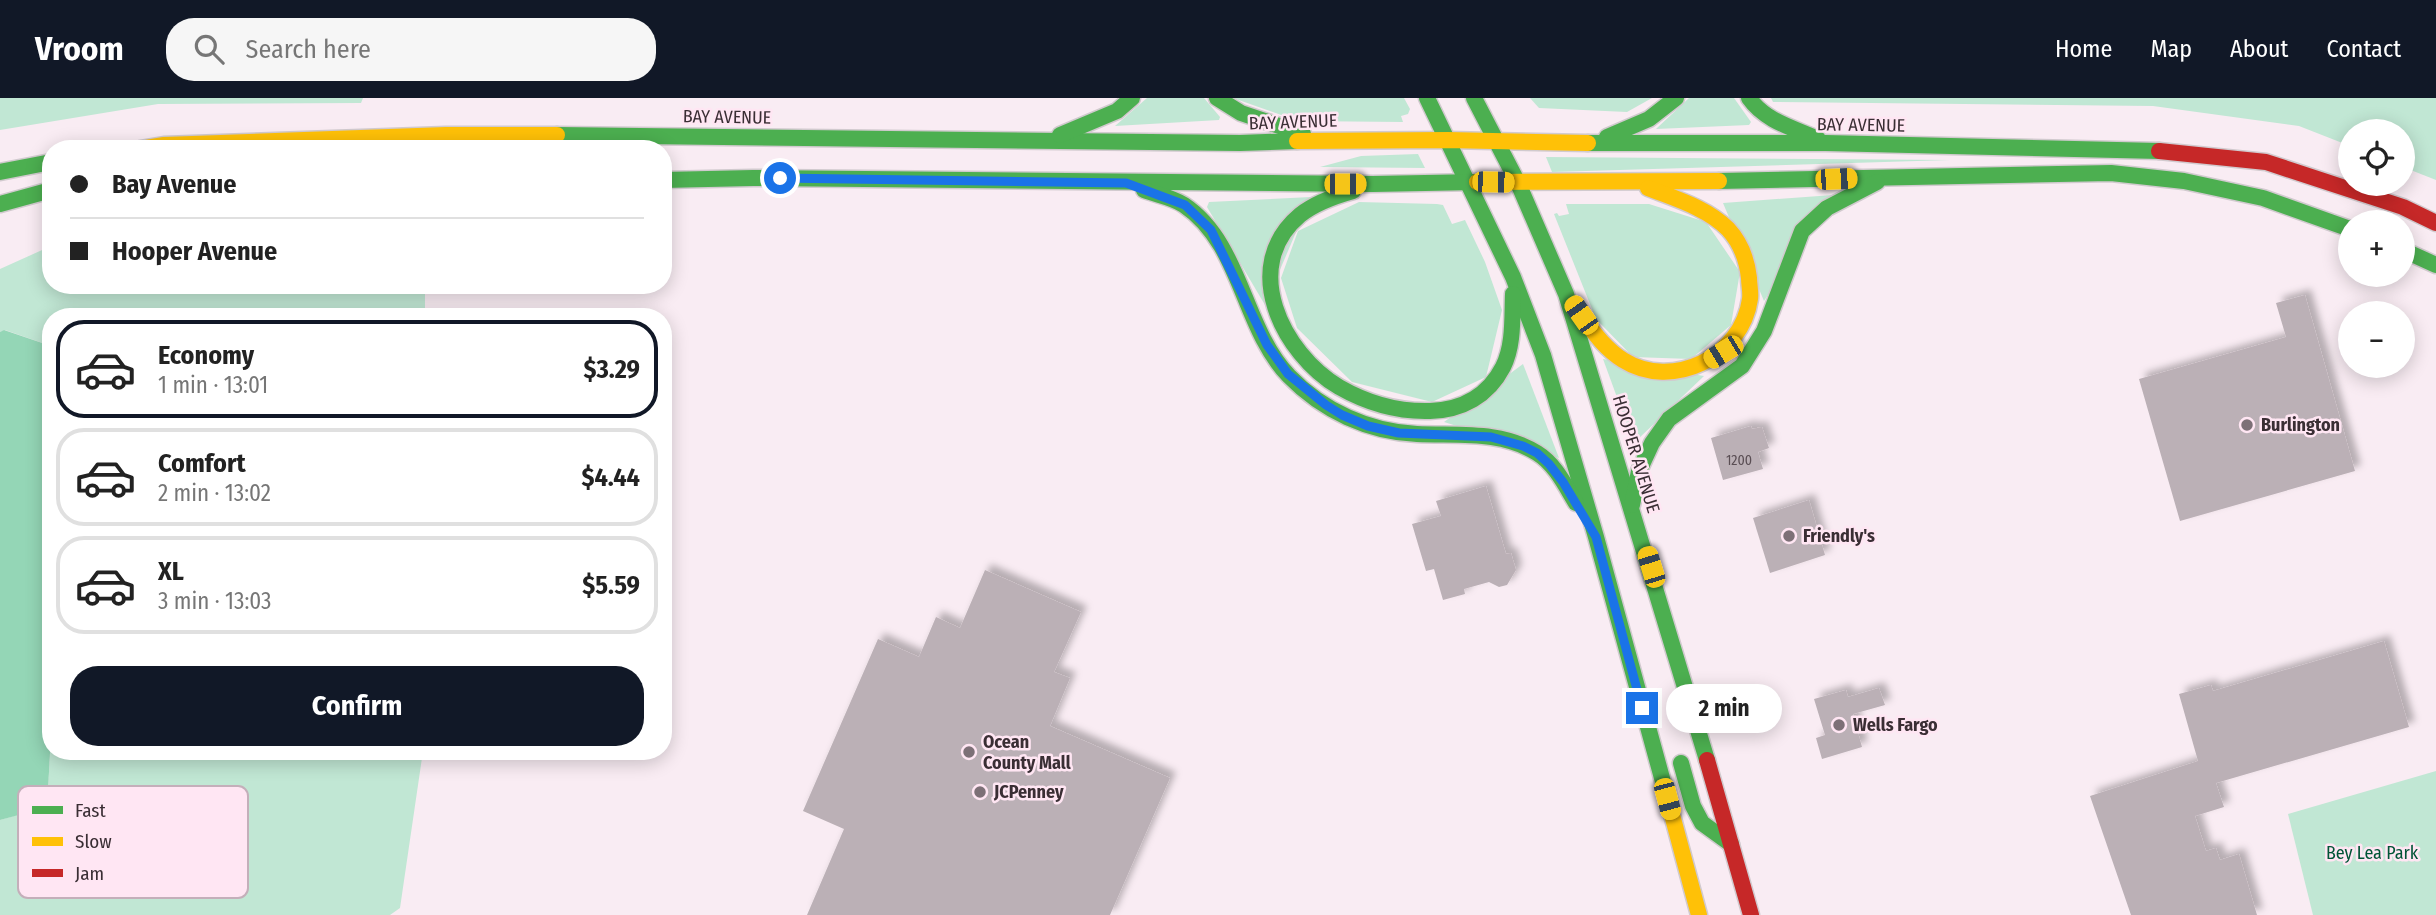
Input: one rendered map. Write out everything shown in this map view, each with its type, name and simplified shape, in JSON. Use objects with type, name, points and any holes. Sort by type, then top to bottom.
[{"type":"main road","points":[[1048,140],[1117,111],[1132,98]]},
{"type":"main road","points":[[1217,98],[1241,113],[1318,140]]},
{"type":"main road","points":[[1427,98],[1513,277],[1543,355],[1596,537],[1699,915]]},
{"type":"main road","name":"HOOPER AVENUE","points":[[1474,98],[1518,183],[1566,294],[1632,505],[1751,915]]},
{"type":"main road","points":[[1591,143],[1649,119],[1676,98]]},
{"type":"main road","points":[[1749,98],[1768,116],[1826,143]]},
{"type":"main road","name":"BAY AVENUE","points":[[305,140],[446,135],[654,135],[708,143],[1048,140],[1240,143],[1448,140],[1826,143],[2175,151],[2266,162],[2403,207],[2436,223]]},
{"type":"main road","points":[[654,135],[658,140]]},
{"type":"main road","points":[[1189,159],[1252,154],[1318,140]]},
{"type":"main road","points":[[672,170],[694,149],[708,143]]},
{"type":"main road","points":[[672,158],[677,164],[753,178],[1126,183],[1636,183],[2111,173],[2184,181],[2263,198],[2338,225]]},
{"type":"main road","points":[[753,178],[772,164],[783,162]]},
{"type":"main road","points":[[0,172],[42,164]]},
{"type":"main road","points":[[725,165],[753,178]]},
{"type":"main road","points":[[1632,505],[1639,471],[1651,443],[1669,419],[1742,366],[1764,331],[1802,231],[1827,208],[1885,177]]},
{"type":"main road","points":[[1126,183],[1185,205],[1211,230],[1267,345],[1288,374],[1326,405],[1368,426],[1399,433],[1491,437],[1523,446],[1537,453],[1549,464],[1596,537]]},
{"type":"main road","points":[[1566,294],[1596,336],[1611,351],[1631,365],[1655,371],[1679,371],[1701,365],[1723,352],[1740,330],[1751,299],[1748,264],[1736,239],[1699,209],[1636,183]]},
{"type":"main road","points":[[1373,184],[1329,198],[1302,213],[1282,235],[1269,261],[1268,283],[1274,307],[1284,328],[1296,348],[1337,386],[1384,406],[1431,413],[1452,410],[1473,401],[1491,385],[1503,368],[1512,336],[1513,277]]},
{"type":"main road","points":[[0,204],[42,192]]},
{"type":"main road","points":[[2415,255],[2436,265]]},
{"type":"main road","points":[[1616,610],[1642,635]]},
{"type":"main road","points":[[1678,754],[1693,806],[1702,823],[1731,844]]},
{"type":"green space","points":[[0,98],[363,98],[361,103],[158,104],[0,130]]},
{"type":"green space","points":[[1147,98],[1204,98],[1220,117],[1219,120],[1115,126]]},
{"type":"green space","points":[[1233,98],[1404,98],[1410,109],[1408,114],[1401,116],[1403,122],[1298,121]]},
{"type":"green space","points":[[1530,98],[1652,98],[1627,112],[1539,108]]},
{"type":"green space","points":[[1689,98],[1734,98],[1751,122],[1749,125],[1656,129]]},
{"type":"green space","points":[[1771,98],[2436,98],[2436,180],[2415,172],[2415,119],[2338,119],[2338,141],[2299,126],[2153,106],[1773,102]]},
{"type":"green space","points":[[1418,154],[1425,168],[1320,167],[1361,156]]},
{"type":"green space","points":[[1546,157],[1950,160],[1552,172]]},
{"type":"green space","points":[[1833,195],[1764,301],[1723,203]]},
{"type":"green space","points":[[1311,197],[1265,305],[1207,207],[1209,202]]},
{"type":"green space","points":[[1359,202],[1443,205],[1452,224],[1465,220],[1485,262],[1502,310],[1486,377],[1432,402],[1352,382],[1297,328],[1281,278],[1298,231]]},
{"type":"green space","points":[[1566,204],[1649,204],[1706,222],[1740,272],[1731,325],[1691,359],[1633,357],[1596,319],[1554,214],[1569,214]]},
{"type":"green space","points":[[42,250],[42,294],[425,294],[425,308],[42,308],[42,343],[5,330],[0,332],[0,269]]},
{"type":"green space","points":[[1603,359],[1704,376],[1633,441]]},
{"type":"green space","points":[[1523,364],[1559,458],[1444,422]]},
{"type":"green space","points":[[50,760],[422,760],[400,908],[390,915],[0,915],[0,820],[18,815],[18,898],[248,898],[248,786],[48,786]]},
{"type":"green space","name":"Bey Lea Park","points":[[2436,771],[2436,915],[2313,915],[2288,814]]},
{"type":"shaded area","points":[[4,330],[42,343],[42,760],[50,760],[48,786],[18,786],[18,815],[0,820],[0,332]]},
{"type":"building","name":"Burlington","points":[[2305,295],[2355,471],[2180,521],[2139,379],[2286,337],[2276,303]]},
{"type":"building","points":[[1751,426],[1752,429],[1762,427],[1769,448],[1758,452],[1763,469],[1723,480],[1711,438]]},
{"type":"building","points":[[1486,486],[1506,554],[1511,553],[1516,570],[1507,585],[1499,587],[1489,582],[1464,589],[1465,594],[1443,600],[1434,569],[1426,571],[1412,524],[1441,516],[1436,501]]},
{"type":"building","name":"Friendly's","points":[[1809,500],[1825,555],[1770,573],[1753,518]]},
{"type":"building","name":"Ocean County Mall","points":[[985,570],[1081,612],[1054,672],[1070,678],[1050,726],[1170,778],[1110,915],[807,915],[844,829],[803,811],[878,639],[919,657],[936,617],[960,628]]},
{"type":"building","points":[[2384,641],[2409,727],[2216,783],[2224,807],[2195,816],[2206,851],[2216,848],[2220,860],[2239,854],[2257,915],[2131,915],[2090,796],[2198,761],[2179,694],[2211,685],[2213,691]]},
{"type":"building","name":"Wells Fargo","points":[[1879,688],[1885,705],[1853,714],[1862,747],[1822,759],[1816,738],[1825,735],[1814,699],[1846,690],[1848,697]]},
{"type":"traffic: fast","points":[[1060,135],[1117,111],[1132,98]]},
{"type":"traffic: fast","points":[[1217,98],[1241,113],[1303,134]]},
{"type":"traffic: fast","points":[[1427,98],[1513,277],[1543,355],[1671,811]]},
{"type":"traffic: fast","points":[[1474,98],[1518,183],[1566,294],[1707,760]]},
{"type":"traffic: fast","points":[[1607,137],[1649,119],[1676,98]]},
{"type":"traffic: fast","points":[[1749,98],[1771,118],[1818,139]]},
{"type":"traffic: fast","points":[[557,135],[1240,143],[1297,141]]},
{"type":"traffic: fast","points":[[1588,143],[1826,143],[2159,151]]},
{"type":"traffic: fast","points":[[0,172],[42,164]]},
{"type":"traffic: fast","points":[[1719,181],[2111,173],[2184,181],[2263,198],[2338,225]]},
{"type":"traffic: fast","points":[[672,180],[753,178],[1373,184],[1477,182]]},
{"type":"traffic: fast","points":[[1632,505],[1639,471],[1652,443],[1669,419],[1742,366],[1764,331],[1802,231],[1827,208],[1877,182]]},
{"type":"traffic: fast","points":[[1144,190],[1179,202],[1203,222],[1230,263],[1273,356],[1289,376],[1317,400],[1348,417],[1382,429],[1417,434],[1494,437],[1523,446],[1549,463],[1576,503]]},
{"type":"traffic: fast","points":[[1353,191],[1325,200],[1300,215],[1282,236],[1272,259],[1271,283],[1275,307],[1286,331],[1300,353],[1318,372],[1339,387],[1372,402],[1406,410],[1442,410],[1473,400],[1490,386],[1507,359],[1512,331],[1513,294]]},
{"type":"traffic: fast","points":[[0,204],[42,192]]},
{"type":"traffic: fast","points":[[2415,255],[2436,265]]},
{"type":"traffic: fast","points":[[1681,763],[1693,806],[1702,823],[1731,844]]},
{"type":"traffic: slow","points":[[305,140],[446,135],[557,135]]},
{"type":"traffic: slow","points":[[1297,141],[1588,143]]},
{"type":"traffic: slow","points":[[1477,182],[1719,181]]},
{"type":"traffic: slow","points":[[1579,313],[1610,350],[1623,360],[1642,369],[1662,372],[1683,370],[1702,363],[1719,352],[1734,337],[1744,320],[1750,299],[1749,278],[1743,252],[1733,234],[1701,210],[1648,188]]},
{"type":"traffic: slow","points":[[1671,811],[1699,915]]},
{"type":"traffic: jam","points":[[2159,151],[2266,162],[2403,207],[2436,223]]},
{"type":"traffic: jam","points":[[1707,760],[1751,915]]},
{"type":"place","name":"Burlington","points":[[2247,425]]},
{"type":"place","name":"Friendly's","points":[[1789,536]]},
{"type":"place","name":"Wells Fargo","points":[[1839,725]]},
{"type":"place","name":"Ocean County Mall","points":[[969,752]]},
{"type":"place","name":"JCPenney","points":[[980,792]]},
{"type":"route","points":[[780,178],[1126,183],[1185,205],[1211,230],[1267,345],[1288,374],[1326,405],[1368,426],[1399,433],[1491,437],[1523,446],[1537,453],[1549,464],[1596,537],[1642,708]]}]
